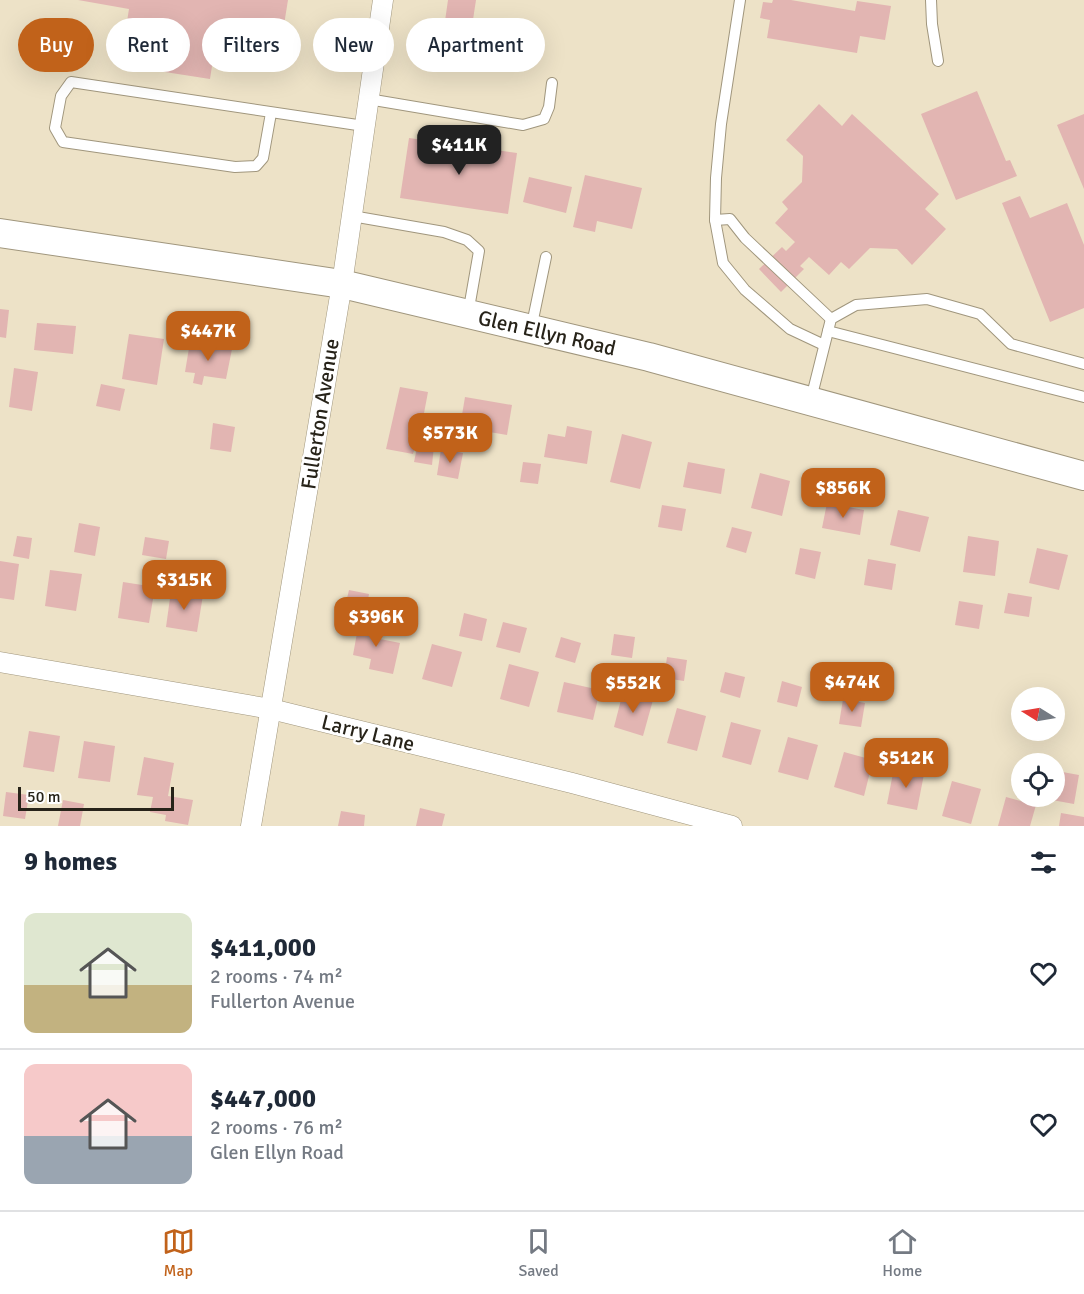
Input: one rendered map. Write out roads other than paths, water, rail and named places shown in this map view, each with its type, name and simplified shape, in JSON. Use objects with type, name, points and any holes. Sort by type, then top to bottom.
[{"type":"street","name":"Fullerton Avenue","points":[[251,826],[342,284],[382,0]]},
{"type":"street","name":"Glen Ellyn Road","points":[[0,233],[342,284],[649,357],[1084,476]]},
{"type":"street","name":"Larry Lane","points":[[0,662],[271,709],[572,783],[732,826]]},
{"type":"lane","points":[[740,0],[721,124],[716,178],[716,220],[723,263],[745,290],[790,329],[824,345]]},
{"type":"lane","points":[[931,0],[938,61]]},
{"type":"lane","points":[[271,112],[263,158],[256,166],[236,166],[63,142],[55,128],[61,96],[71,82],[271,112],[364,126]]},
{"type":"lane","points":[[368,99],[523,125],[544,119],[549,107],[552,83]]},
{"type":"lane","points":[[351,216],[444,232],[467,240],[479,251],[468,315]]},
{"type":"lane","points":[[716,220],[730,219],[745,238],[831,319]]},
{"type":"lane","points":[[531,329],[546,257]]},
{"type":"lane","points":[[810,401],[831,319],[856,305],[927,299],[980,314],[1011,344],[1084,364]]},
{"type":"lane","points":[[828,331],[1084,397]]}]
